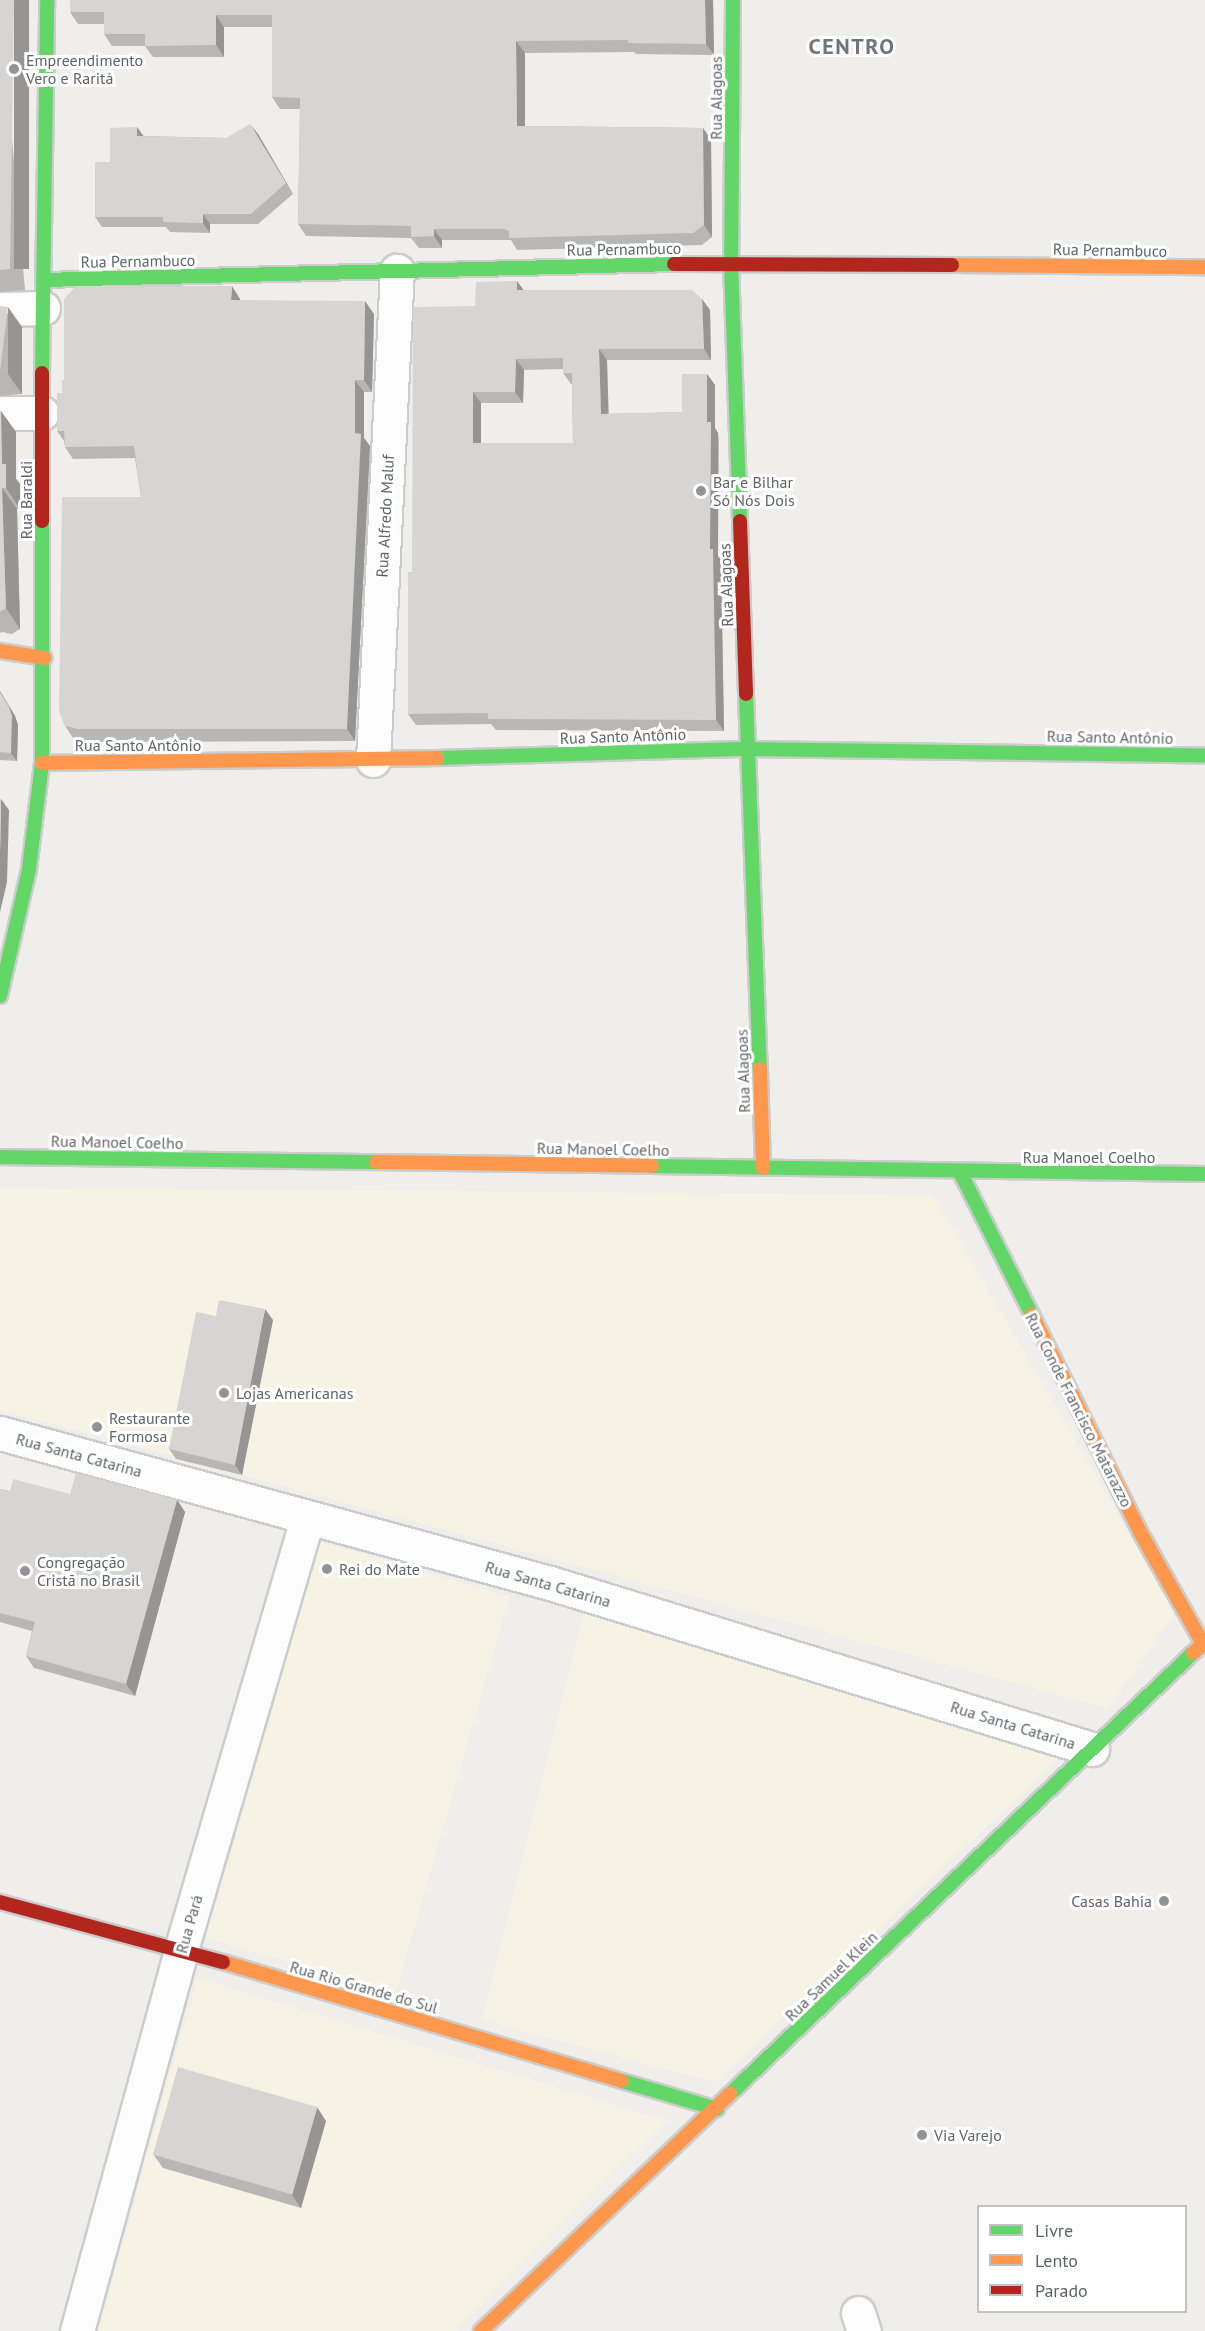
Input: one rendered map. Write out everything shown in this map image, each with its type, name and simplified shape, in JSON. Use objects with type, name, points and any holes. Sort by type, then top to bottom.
[{"type":"street","name":"Rua Baraldi","points":[[0,996],[28,869],[42,763],[44,658],[42,413],[47,0]]},
{"type":"street","name":"Rua Alagoas","points":[[733,0],[731,263],[763,1168]]},
{"type":"street","name":"Rua Pernambuco","points":[[43,294],[397,271],[731,263],[1205,267]]},
{"type":"street","name":"Rua Alfredo Maluf","points":[[373,760],[397,271]]},
{"type":"street","points":[[0,309],[43,294]]},
{"type":"street","points":[[0,413],[42,413]]},
{"type":"street","points":[[0,651],[44,658]]},
{"type":"street","name":"Rua Santo Antônio","points":[[42,763],[373,760],[748,749],[1205,755]]},
{"type":"street","name":"Rua Manoel Coelho","points":[[0,1157],[1205,1174]]},
{"type":"street","name":"Rua Conde Francisco Matarazzo","points":[[960,1172],[1140,1533],[1204,1644]]},
{"type":"street","name":"Rua Santa Catarina","points":[[0,1433],[550,1583],[1092,1749]]},
{"type":"street","name":"Rua Pará","points":[[77,2331],[181,1950],[307,1518]]},
{"type":"street","name":"Rua Samuel Klein","points":[[481,2331],[1204,1644]]},
{"type":"street","name":"Rua Rio Grande do Sul","points":[[0,1902],[181,1950],[717,2109]]},
{"type":"shaded area","points":[[0,1188],[933,1195],[1175,1613],[1108,1708],[0,1410]]},
{"type":"shaded area","points":[[320,1542],[509,1596],[396,1992],[206,1938]]},
{"type":"shaded area","points":[[584,1612],[1071,1747],[714,2082],[482,2020]]},
{"type":"shaded area","points":[[197,1978],[667,2121],[456,2331],[98,2331]]},
{"type":"building","points":[[0,0],[14,0],[10,269],[0,270]]},
{"type":"building","points":[[70,0],[705,0],[706,44],[628,43],[628,40],[516,41],[517,126],[703,128],[704,225],[693,233],[509,238],[509,231],[505,229],[434,229],[434,236],[411,237],[411,226],[298,224],[300,98],[272,97],[272,15],[216,15],[216,45],[145,46],[145,34],[104,34],[104,12],[70,12]]},
{"type":"building","points":[[250,124],[286,183],[251,214],[203,214],[203,223],[163,222],[163,217],[95,217],[95,162],[110,162],[110,128],[137,127],[137,136],[226,138]]},
{"type":"building","points":[[517,281],[517,290],[692,290],[702,299],[704,349],[599,349],[601,414],[682,412],[682,374],[707,374],[707,422],[711,422],[710,549],[713,549],[716,720],[488,719],[488,713],[408,714],[408,572],[412,572],[413,307],[475,306],[476,282]],"holes":[[[563,358],[563,373],[572,373],[573,443],[473,443],[473,392],[515,392],[516,359]]]},
{"type":"building","points":[[76,286],[232,286],[231,300],[365,301],[364,380],[355,380],[355,433],[361,434],[347,729],[78,729],[65,726],[59,712],[62,497],[141,497],[134,446],[65,447],[64,431],[57,431],[57,393],[62,393],[62,380],[64,380],[64,299]]},
{"type":"building","points":[[0,306],[8,307],[0,372]]},
{"type":"building","points":[[0,411],[2,464],[6,464],[6,488],[2,488],[6,608],[0,612]]},
{"type":"building","points":[[0,692],[12,716],[11,753],[0,752]]},
{"type":"building","points":[[0,799],[1,799],[0,853]]},
{"type":"building","name":"Lojas Americanas","points":[[219,1300],[265,1309],[235,1465],[169,1449],[196,1312],[216,1316]]},
{"type":"building","points":[[76,1473],[177,1500],[126,1684],[26,1656],[35,1622],[0,1613],[0,1489],[10,1491],[13,1479],[70,1494]]},
{"type":"building","points":[[178,2067],[317,2107],[292,2194],[153,2154]]},
{"type":"traffic: fast","points":[[42,373],[47,0]]},
{"type":"traffic: fast","points":[[733,0],[731,263],[740,521]]},
{"type":"traffic: fast","points":[[43,280],[674,264]]},
{"type":"traffic: fast","points":[[0,996],[29,869],[42,763],[42,521]]},
{"type":"traffic: fast","points":[[746,694],[760,1069]]},
{"type":"traffic: fast","points":[[437,758],[748,749],[1205,755]]},
{"type":"traffic: fast","points":[[0,1157],[376,1162]]},
{"type":"traffic: fast","points":[[652,1166],[1205,1174]]},
{"type":"traffic: fast","points":[[960,1172],[1032,1315]]},
{"type":"traffic: fast","points":[[730,2094],[1193,1653]]},
{"type":"traffic: fast","points":[[622,2081],[717,2109]]},
{"type":"traffic: slow","points":[[952,265],[1205,267]]},
{"type":"traffic: slow","points":[[0,651],[44,658]]},
{"type":"traffic: slow","points":[[42,763],[437,758]]},
{"type":"traffic: slow","points":[[760,1069],[763,1168]]},
{"type":"traffic: slow","points":[[376,1162],[652,1166]]},
{"type":"traffic: slow","points":[[1032,1315],[1140,1532],[1203,1644],[1193,1653]]},
{"type":"traffic: slow","points":[[223,1962],[622,2081]]},
{"type":"traffic: slow","points":[[481,2331],[730,2094]]},
{"type":"traffic: jam","points":[[674,264],[952,265]]},
{"type":"traffic: jam","points":[[42,373],[42,521]]},
{"type":"traffic: jam","points":[[740,521],[746,694]]},
{"type":"traffic: jam","points":[[0,1902],[223,1962]]},
{"type":"place","name":"Empreendimento Vero e Raritá","points":[[14,69]]},
{"type":"place","name":"Bar e Bilhar Só Nós Dois","points":[[701,491]]},
{"type":"place","name":"Lojas Americanas","points":[[224,1393]]},
{"type":"place","name":"Restaurante Formosa","points":[[97,1427]]},
{"type":"place","name":"Rei do Mate","points":[[327,1569]]},
{"type":"place","name":"Congregação Cristã no Brasil","points":[[25,1571]]},
{"type":"place","name":"Casas Bahia","points":[[1164,1901]]},
{"type":"place","name":"Via Varejo","points":[[922,2135]]},
{"type":"district","name":"CENTRO","points":[[852,47]]}]
